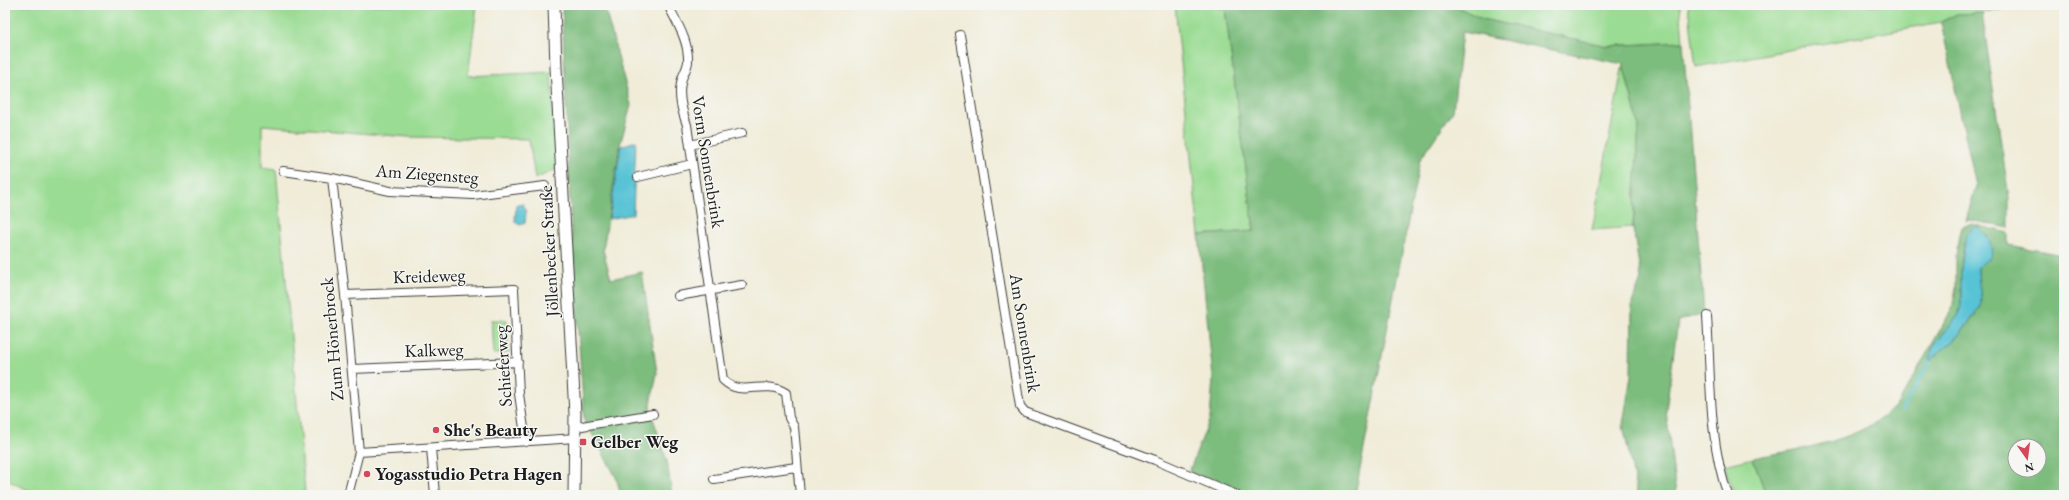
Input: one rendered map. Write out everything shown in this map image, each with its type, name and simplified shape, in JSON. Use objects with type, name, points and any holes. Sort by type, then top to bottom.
[{"type":"main road","name":"Jöllenbecker Straße","points":[[554,5],[555,51],[576,433],[574,495]]},
{"type":"street","name":"Vorm Sonnenbrink","points":[[668,5],[685,40],[687,48],[688,62],[681,82],[680,106],[687,125],[723,380],[729,386],[737,389],[777,387],[786,393],[789,418],[794,427],[798,456],[796,467],[800,495]]},
{"type":"street","name":"Am Sonnenbrink","points":[[960,34],[1020,406],[1025,412],[1169,466],[1236,495]]},
{"type":"street","points":[[690,145],[742,133]]},
{"type":"street","points":[[638,177],[692,164]]},
{"type":"street","name":"Am Ziegensteg","points":[[283,171],[332,178],[390,191],[473,195],[545,186]]},
{"type":"street","name":"Zum Hönerbrock","points":[[332,178],[345,295],[358,452],[348,495]]},
{"type":"street","points":[[678,296],[742,285]]},
{"type":"street","name":"Kreideweg","points":[[345,295],[514,289]]},
{"type":"street","name":"Schieferweg","points":[[514,289],[519,394],[526,442]]},
{"type":"street","points":[[1707,316],[1716,447],[1720,472],[1728,495]]},
{"type":"street","name":"Kalkweg","points":[[352,369],[518,362]]},
{"type":"street","points":[[358,452],[526,442],[576,433],[653,414]]},
{"type":"street","points":[[431,448],[435,495]]},
{"type":"street","points":[[714,479],[796,467]]},
{"type":"green space","points":[[5,5],[477,5],[468,76],[551,72],[557,169],[535,179],[529,139],[408,137],[262,125],[262,167],[276,169],[305,492],[284,495],[38,495],[5,479]]},
{"type":"green space","points":[[562,5],[604,5],[631,105],[620,145],[603,250],[611,279],[642,272],[657,373],[650,409],[667,461],[672,495],[621,495],[616,477],[591,432],[585,429],[572,247]]},
{"type":"green space","points":[[1175,5],[1204,5],[1225,8],[1254,231],[1199,235]]},
{"type":"green space","points":[[1204,5],[1453,5],[1482,19],[1607,46],[1683,42],[1704,313],[1678,321],[1666,410],[1676,495],[1637,495],[1623,424],[1631,376],[1632,303],[1641,279],[1633,227],[1639,126],[1623,64],[1462,32],[1453,111],[1420,160],[1355,495],[1244,495],[1189,472],[1210,418],[1213,378],[1199,235],[1254,231],[1225,9]]},
{"type":"green space","points":[[1453,5],[1680,5],[1683,42],[1607,46],[1482,19]]},
{"type":"green space","points":[[1688,5],[2018,5],[1982,13],[1957,14],[1941,22],[1696,67]]},
{"type":"green space","points":[[1982,13],[2009,198],[2009,228],[1970,220],[1966,221],[1976,186],[1941,22],[1957,14]]},
{"type":"green space","points":[[1623,64],[1639,126],[1633,227],[1592,230]]},
{"type":"green space","points":[[1972,224],[2008,233],[2008,245],[2064,255],[2064,495],[1766,495],[1753,458],[1792,451],[1851,435],[1885,415],[1899,402],[1952,309],[1956,288],[1956,256],[1959,234],[1963,226]],"holes":[[[1964,242],[1987,260],[1982,262],[1978,267],[1978,284],[1980,293],[1975,316],[1953,342],[1941,350],[1930,362],[1933,346],[1958,316],[1961,305],[1961,269]]]},
{"type":"green space","points":[[491,320],[507,320],[509,353],[493,354]]},
{"type":"green space","points":[[1753,458],[1766,495],[1734,495],[1724,465]]},
{"type":"water","points":[[636,141],[633,214],[609,219],[621,146]]},
{"type":"water","points":[[523,204],[526,211],[525,223],[520,225],[515,222],[516,205]]},
{"type":"water","points":[[1975,226],[1986,235],[1992,252],[1991,257],[1978,267],[1981,298],[1980,308],[1953,342],[1941,350],[1930,362],[1933,346],[1958,316],[1961,305],[1961,269],[1966,234]]},
{"type":"waterway","points":[[1901,411],[1930,362]]},
{"type":"place","name":"She's Beauty","points":[[436,430]]},
{"type":"place","name":"Gelber Weg","points":[[583,442]]},
{"type":"place","name":"Yogasstudio Petra Hagen","points":[[367,474]]}]
